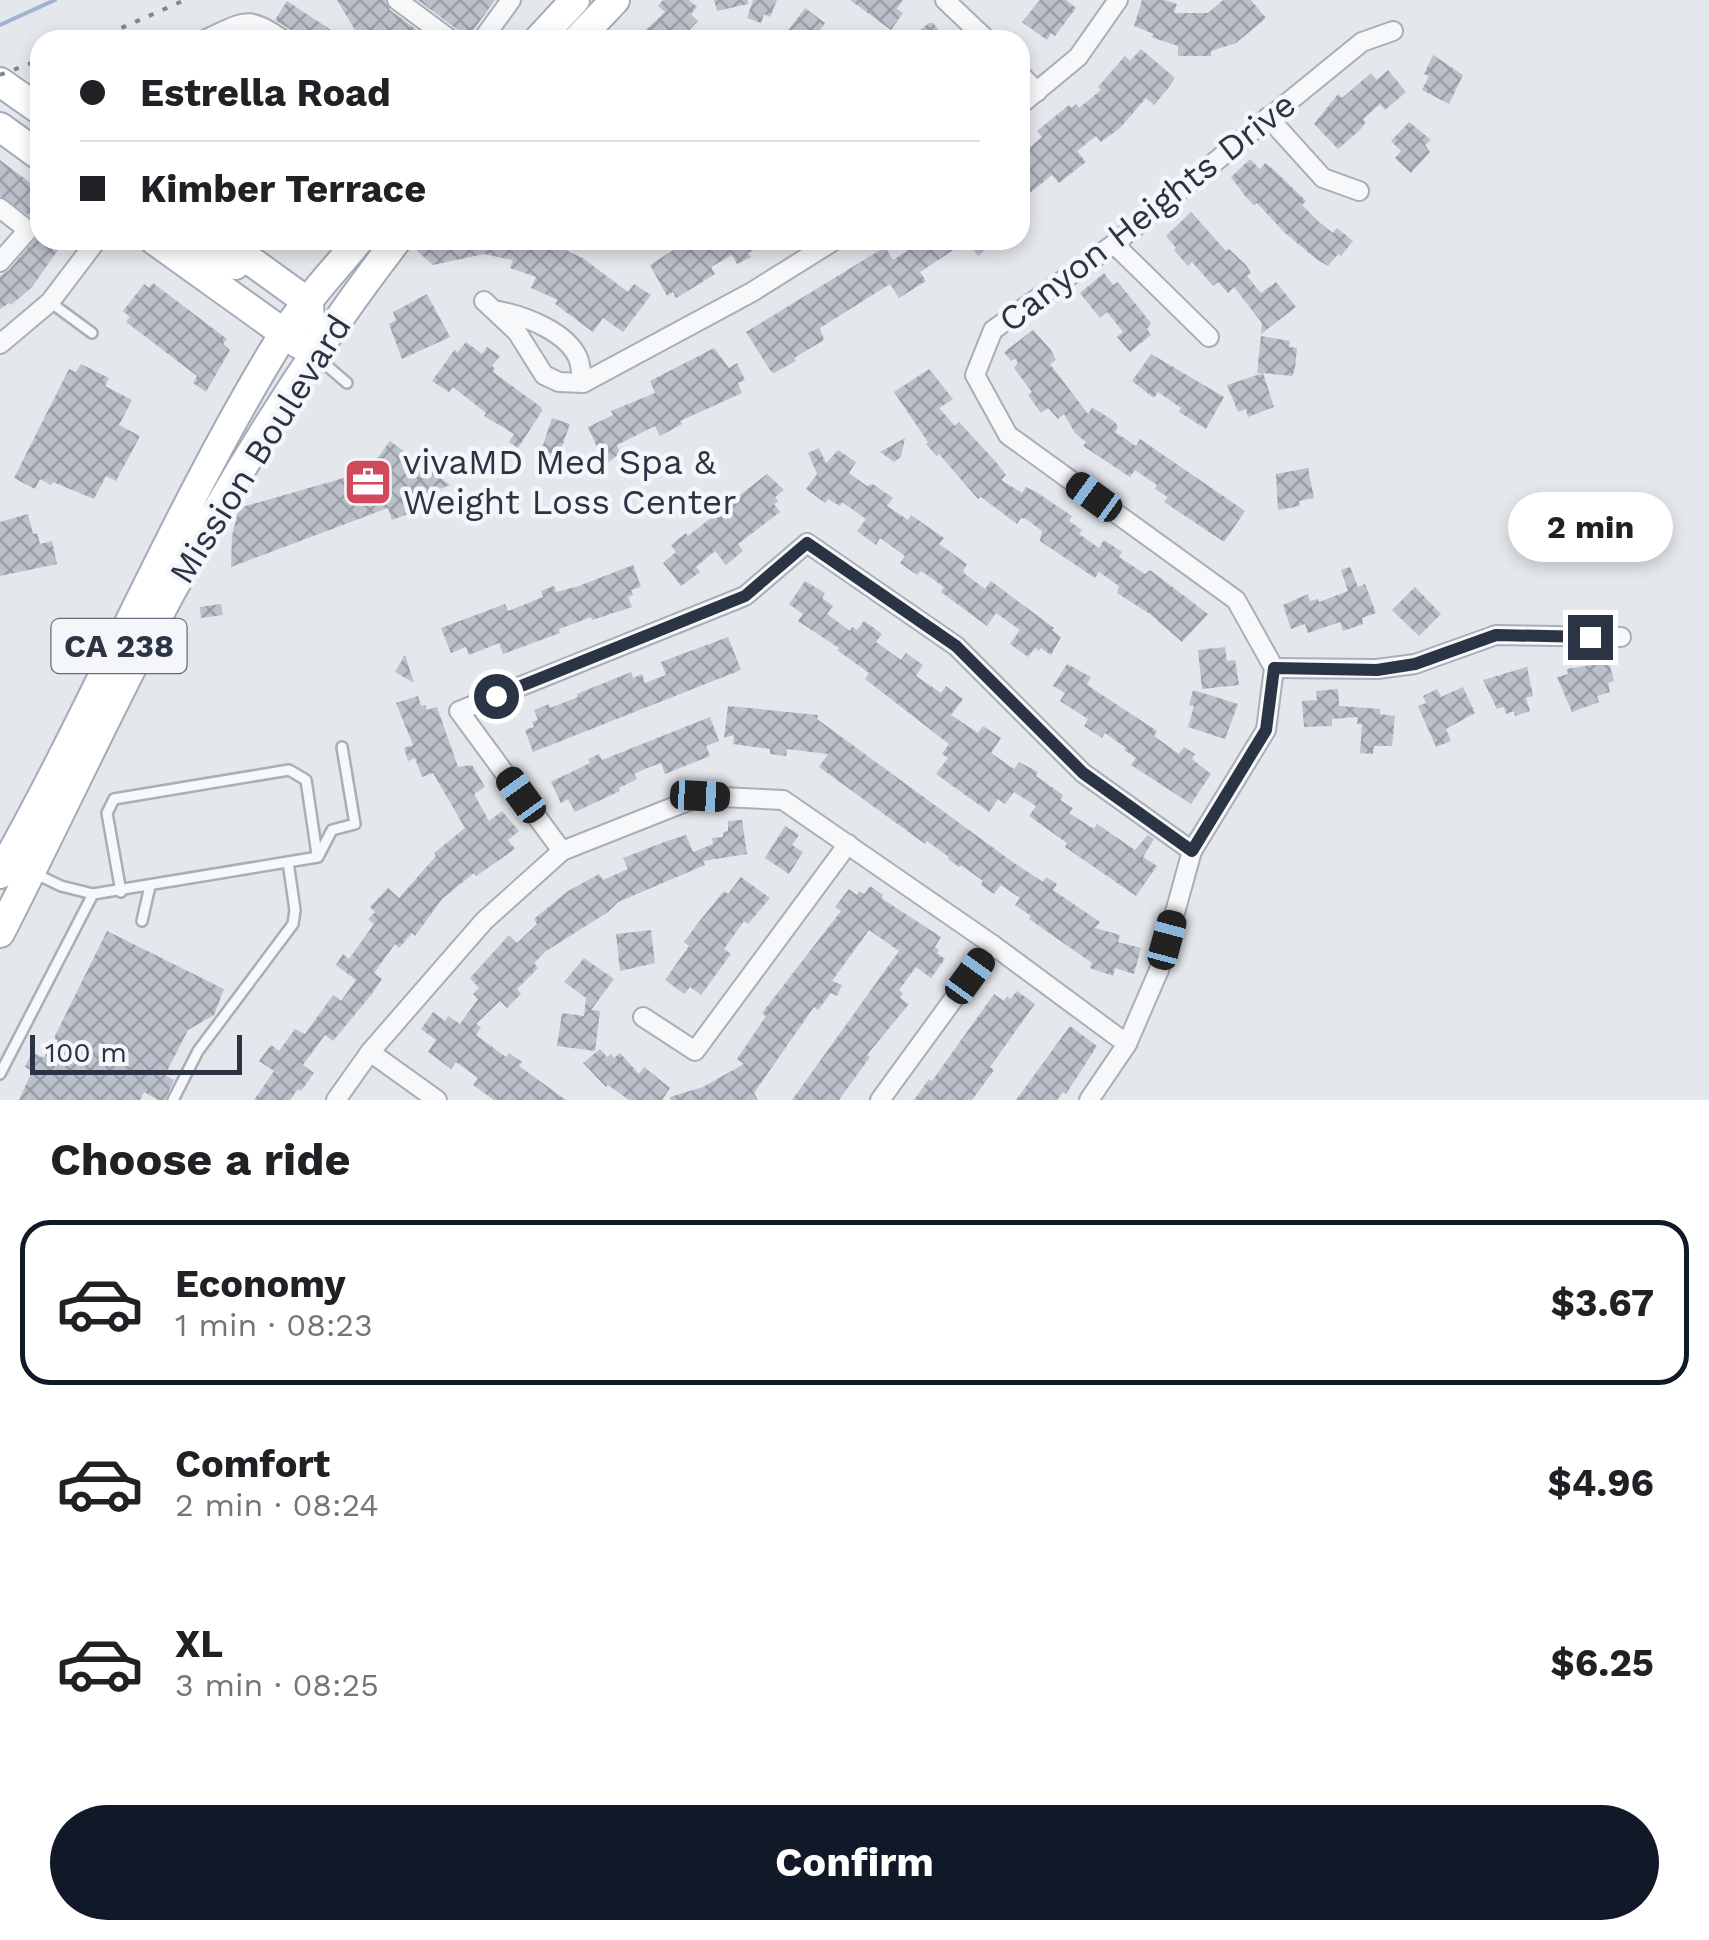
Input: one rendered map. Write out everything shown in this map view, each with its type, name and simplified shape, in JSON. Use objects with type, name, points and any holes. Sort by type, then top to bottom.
[{"type":"main road","points":[[548,30],[576,0]]},
{"type":"main road","points":[[586,30],[614,0]]},
{"type":"main road","points":[[6,86],[30,103]]},
{"type":"main road","points":[[6,86],[30,111]]},
{"type":"main road","points":[[0,127],[30,149]]},
{"type":"main road","points":[[168,250],[312,353]]},
{"type":"main road","points":[[211,250],[230,263],[270,274]]},
{"type":"main road","points":[[236,250],[309,303],[312,353]]},
{"type":"main road","name":"Mission Boulevard","points":[[0,874],[102,680],[197,485],[284,334],[351,250]]},
{"type":"main road","name":"Mission Boulevard","points":[[0,933],[171,592],[255,444],[312,353],[389,250]]},
{"type":"street","points":[[397,0],[438,30]]},
{"type":"street","points":[[489,30],[510,0]]},
{"type":"street","points":[[945,0],[976,30]]},
{"type":"street","points":[[1030,98],[1078,57],[1118,0]]},
{"type":"street","points":[[227,30],[245,22],[261,24],[270,30]]},
{"type":"street","name":"Canyon Heights Drive","points":[[1274,668],[1236,600],[1008,436],[975,374],[993,330],[1114,244],[1362,42],[1392,31]]},
{"type":"street","points":[[1030,85],[1037,92]]},
{"type":"street","points":[[1268,117],[1323,178],[1359,191]]},
{"type":"street","points":[[0,208],[28,230],[0,262]]},
{"type":"street","points":[[1114,244],[1210,337]]},
{"type":"street","points":[[0,344],[50,302],[89,250]]},
{"type":"street","points":[[583,383],[577,355],[567,343],[533,322],[490,306],[517,332],[544,374],[559,382],[583,383],[752,292],[820,250]]},
{"type":"street","points":[[562,851],[459,711],[745,596],[807,543],[956,646],[1083,773],[1192,851]]},
{"type":"street","points":[[1089,1100],[1127,1044],[1159,970],[1192,851],[1266,730],[1274,668],[1377,670],[1415,664],[1496,635],[1621,637]]},
{"type":"street","points":[[336,1100],[370,1052],[484,920],[562,851],[700,796],[783,800],[993,944],[1127,1044]]},
{"type":"street","points":[[643,1017],[695,1051],[848,844]]},
{"type":"street","points":[[880,1100],[993,944]]},
{"type":"street","points":[[370,1052],[437,1100]]},
{"type":"lane","points":[[50,302],[92,333]]},
{"type":"lane","points":[[312,353],[347,384]]},
{"type":"lane","points":[[318,857],[332,830],[354,824],[342,746]]},
{"type":"lane","points":[[121,892],[107,813],[114,798],[288,770],[306,780],[318,857]]},
{"type":"lane","points":[[32,872],[61,886],[93,894],[318,857]]},
{"type":"lane","points":[[173,1100],[198,1052],[294,924],[288,862]]},
{"type":"lane","points":[[142,921],[150,886]]},
{"type":"lane","points":[[0,1074],[93,894]]},
{"type":"building","points":[[337,0],[385,0],[390,10],[417,30],[355,30]]},
{"type":"building","points":[[418,0],[495,0],[473,30],[458,30]]},
{"type":"building","points":[[663,0],[689,0],[697,7],[691,14],[698,21],[689,30],[646,30],[665,12],[658,6]]},
{"type":"building","points":[[714,0],[748,0],[748,4],[717,11]]},
{"type":"building","points":[[753,0],[777,0],[770,17],[764,14],[761,23],[747,18]]},
{"type":"building","points":[[850,0],[903,0],[897,9],[903,13],[891,30]]},
{"type":"building","points":[[1040,0],[1066,0],[1076,8],[1055,36],[1051,33],[1047,40],[1022,22]]},
{"type":"building","points":[[1142,0],[1177,4],[1174,13],[1208,13],[1223,0],[1251,0],[1266,18],[1236,43],[1211,51],[1211,56],[1178,56],[1178,46],[1134,26]]},
{"type":"building","points":[[287,1],[331,30],[291,30],[275,20]]},
{"type":"building","points":[[805,8],[825,23],[820,30],[788,30]]},
{"type":"building","points":[[933,23],[939,30],[920,30]]},
{"type":"building","points":[[1141,49],[1175,78],[1154,105],[1146,98],[1120,128],[1101,142],[1096,136],[1077,151],[1086,162],[1059,183],[1052,175],[1030,193],[1030,147],[1042,137],[1037,131],[1069,105],[1079,108],[1101,90],[1098,87],[1125,56],[1130,61]]},
{"type":"building","points":[[1433,55],[1463,75],[1449,104],[1422,90]]},
{"type":"building","points":[[1388,70],[1406,92],[1385,110],[1380,104],[1363,119],[1366,122],[1359,131],[1338,149],[1314,124],[1338,94],[1342,98],[1371,73],[1377,80]]},
{"type":"building","points":[[1409,122],[1431,140],[1425,145],[1430,152],[1411,173],[1395,158],[1401,151],[1391,141]]},
{"type":"building","points":[[1250,159],[1260,169],[1265,163],[1274,170],[1306,201],[1302,205],[1319,222],[1333,233],[1337,228],[1353,241],[1341,256],[1338,254],[1328,266],[1316,259],[1245,196],[1231,177]]},
{"type":"building","points":[[0,160],[30,182],[30,216],[0,196]]},
{"type":"building","points":[[1191,212],[1226,251],[1229,249],[1246,265],[1251,273],[1247,276],[1261,293],[1276,282],[1296,307],[1261,334],[1262,323],[1234,287],[1228,293],[1218,282],[1213,286],[1192,262],[1188,266],[1174,250],[1166,236]]},
{"type":"building","points":[[30,245],[30,250],[58,250],[32,287],[0,309],[0,276]]},
{"type":"building","points":[[416,250],[566,250],[628,292],[634,284],[651,295],[623,332],[603,318],[593,332],[555,304],[558,300],[531,288],[536,277],[510,268],[513,260],[484,254],[433,265]]},
{"type":"building","points":[[673,250],[754,250],[748,253],[751,257],[737,264],[732,255],[711,267],[715,274],[676,298],[673,292],[667,296],[650,265]]},
{"type":"building","points":[[880,250],[887,250],[893,260],[908,250],[953,250],[920,272],[926,281],[899,298],[890,284],[820,328],[824,340],[794,358],[796,361],[774,373],[770,370],[746,332]]},
{"type":"building","points":[[1104,273],[1113,285],[1118,282],[1151,323],[1147,329],[1151,335],[1130,352],[1117,337],[1123,332],[1107,312],[1100,318],[1080,293]]},
{"type":"building","points":[[153,283],[227,339],[223,344],[230,350],[206,392],[193,383],[197,376],[126,322],[130,317],[123,311],[144,284],[149,288]]},
{"type":"building","points":[[427,294],[450,337],[402,359],[389,324],[396,320],[393,312]]},
{"type":"building","points":[[1033,330],[1056,360],[1050,364],[1088,414],[1092,408],[1100,412],[1115,422],[1115,432],[1136,446],[1140,439],[1245,511],[1224,542],[1164,502],[1168,497],[1135,470],[1130,477],[1083,446],[1086,442],[1075,433],[1064,414],[1058,419],[1048,408],[1041,413],[1028,395],[1032,392],[1014,368],[1018,363],[1004,352]]},
{"type":"building","points":[[1261,336],[1290,341],[1289,347],[1297,348],[1292,376],[1257,373]]},
{"type":"building","points":[[466,342],[482,354],[487,347],[500,356],[492,366],[493,372],[541,407],[518,448],[509,442],[514,434],[484,416],[486,413],[453,387],[449,392],[432,381],[455,349],[457,353]]},
{"type":"building","points":[[714,348],[729,368],[737,363],[745,380],[738,383],[742,393],[680,421],[682,424],[660,436],[655,426],[617,445],[620,453],[605,465],[588,427],[613,415],[611,411],[655,393],[650,381]]},
{"type":"building","points":[[1151,354],[1224,397],[1206,429],[1179,412],[1181,408],[1158,392],[1154,398],[1132,381]]},
{"type":"building","points":[[81,364],[109,378],[105,386],[132,400],[119,425],[140,436],[116,481],[106,476],[94,499],[53,482],[51,485],[40,479],[35,489],[14,478],[69,369],[76,372]]},
{"type":"building","points":[[929,369],[953,399],[939,408],[955,426],[959,422],[996,462],[1006,475],[1001,480],[1022,493],[1026,487],[1036,492],[1072,516],[1069,521],[1082,530],[1079,534],[1099,548],[1104,540],[1122,552],[1119,557],[1145,574],[1150,570],[1208,614],[1182,642],[1150,614],[1117,593],[1119,586],[1099,572],[1095,578],[1040,541],[1042,531],[1026,519],[1021,518],[1017,524],[981,497],[978,499],[937,456],[894,392]]},
{"type":"building","points":[[1263,373],[1274,407],[1248,417],[1246,409],[1238,412],[1227,385]]},
{"type":"building","points":[[552,418],[570,424],[554,469],[544,465],[547,456],[540,454]]},
{"type":"building","points":[[905,438],[901,457],[894,462],[880,452]]},
{"type":"building","points":[[390,441],[450,485],[424,495],[428,506],[392,520],[388,508],[231,567],[232,536],[239,508],[368,471]]},
{"type":"building","points":[[819,448],[826,463],[838,450],[856,462],[849,473],[893,498],[887,506],[908,520],[911,515],[944,538],[939,544],[967,564],[965,574],[985,589],[991,581],[1054,628],[1061,637],[1051,655],[1035,648],[1028,657],[1010,644],[1020,630],[996,613],[987,626],[941,592],[944,587],[921,571],[917,575],[900,563],[905,556],[880,538],[876,545],[857,531],[866,519],[842,502],[840,506],[828,499],[825,503],[806,489],[817,474],[808,453]]},
{"type":"building","points":[[1308,468],[1314,498],[1299,501],[1300,506],[1278,510],[1276,474]]},
{"type":"building","points":[[767,474],[784,490],[775,497],[778,501],[774,504],[780,512],[738,544],[743,551],[726,565],[715,551],[696,567],[700,572],[681,586],[663,563],[676,552],[671,545]]},
{"type":"building","points":[[28,514],[40,544],[52,541],[57,564],[0,576],[0,522]]},
{"type":"building","points":[[633,565],[641,587],[631,590],[633,595],[628,597],[632,607],[592,620],[591,617],[503,654],[499,643],[469,655],[466,647],[451,653],[441,628],[505,604],[508,611],[543,597],[541,591],[554,586],[556,592],[576,587]]},
{"type":"building","points":[[1350,567],[1358,587],[1365,584],[1376,613],[1362,618],[1363,624],[1343,631],[1340,622],[1308,633],[1305,624],[1291,629],[1283,605],[1308,594],[1310,601],[1319,602],[1348,591],[1341,570]]},
{"type":"building","points":[[805,581],[825,593],[822,598],[833,606],[827,614],[850,631],[852,627],[857,630],[864,621],[882,634],[876,642],[901,660],[906,653],[923,665],[916,676],[941,693],[946,686],[963,699],[951,715],[978,733],[983,726],[1001,738],[991,753],[1014,769],[1019,762],[1038,772],[1036,776],[1063,795],[1060,800],[1073,808],[1069,813],[1094,829],[1097,824],[1135,850],[1148,835],[1154,839],[1143,857],[1157,866],[1136,896],[1065,847],[1067,843],[1029,816],[1036,806],[1014,792],[1005,804],[998,799],[989,812],[936,774],[948,758],[942,754],[949,744],[865,679],[869,673],[839,648],[798,621],[803,614],[789,604]]},
{"type":"building","points":[[1415,587],[1441,614],[1419,636],[1392,610]]},
{"type":"building","points":[[221,604],[223,615],[201,618],[200,607]]},
{"type":"building","points":[[728,637],[741,670],[533,752],[525,730],[534,727],[532,722],[538,720],[534,710],[549,704],[550,708],[631,672],[633,678],[642,674],[645,683],[666,675],[661,662]]},
{"type":"building","points":[[1225,647],[1227,661],[1235,660],[1239,685],[1202,689],[1198,650]]},
{"type":"building","points":[[405,655],[414,683],[395,672]]},
{"type":"building","points":[[1609,662],[1614,681],[1608,683],[1610,692],[1597,696],[1599,702],[1572,712],[1557,677],[1568,674],[1567,669]]},
{"type":"building","points":[[1067,664],[1091,677],[1087,684],[1157,731],[1154,736],[1179,754],[1184,747],[1195,754],[1192,759],[1211,774],[1191,804],[1131,765],[1136,758],[1126,748],[1105,733],[1102,738],[1084,726],[1088,719],[1060,701],[1065,693],[1053,686]]},
{"type":"building","points":[[1527,667],[1533,696],[1526,698],[1530,711],[1515,716],[1514,711],[1506,714],[1504,707],[1497,709],[1483,680]]},
{"type":"building","points":[[1463,687],[1475,713],[1446,729],[1451,741],[1436,747],[1418,706],[1426,703],[1423,696],[1437,689],[1441,697]]},
{"type":"building","points":[[1338,689],[1339,706],[1380,709],[1380,714],[1395,716],[1392,746],[1374,746],[1373,754],[1360,753],[1362,724],[1357,724],[1358,717],[1332,719],[1332,726],[1304,727],[1302,701],[1317,700],[1316,691]]},
{"type":"building","points":[[1193,690],[1238,704],[1225,739],[1188,727],[1194,706],[1189,705]]},
{"type":"building","points":[[418,696],[427,710],[437,707],[458,767],[472,765],[485,787],[474,794],[489,821],[502,811],[519,831],[508,840],[515,849],[476,876],[474,873],[442,899],[415,936],[412,933],[399,948],[395,944],[374,973],[382,979],[371,995],[333,1041],[325,1035],[303,1065],[314,1073],[301,1091],[298,1089],[290,1100],[254,1100],[274,1071],[259,1061],[271,1045],[279,1051],[295,1029],[305,1034],[333,995],[341,1001],[356,980],[336,965],[343,954],[349,959],[374,924],[368,919],[375,912],[370,907],[388,888],[399,898],[436,856],[434,853],[465,828],[433,773],[422,777],[415,758],[408,761],[404,748],[413,745],[396,703]]},
{"type":"building","points":[[728,706],[818,715],[817,719],[1014,863],[1043,882],[1046,877],[1057,884],[1053,890],[1100,922],[1095,928],[1120,935],[1118,942],[1141,948],[1134,974],[1115,968],[1113,976],[1090,968],[1092,963],[1015,905],[1020,898],[1001,885],[994,894],[961,865],[927,841],[925,844],[819,767],[828,754],[787,749],[786,756],[770,754],[770,749],[733,744],[734,735],[724,738]]},
{"type":"building","points":[[710,717],[719,741],[706,746],[710,756],[665,774],[661,763],[647,768],[634,774],[637,779],[619,788],[620,791],[575,812],[568,799],[561,803],[551,782],[590,763],[588,759],[599,754],[602,760]]},
{"type":"building","points":[[742,820],[747,854],[703,861],[705,865],[618,902],[546,951],[534,963],[538,968],[517,989],[521,994],[507,1008],[500,1001],[476,1024],[481,1027],[476,1035],[506,1057],[509,1053],[522,1062],[519,1066],[566,1100],[494,1100],[473,1085],[478,1078],[456,1062],[451,1069],[428,1052],[436,1040],[421,1029],[433,1012],[445,1021],[448,1016],[460,1024],[478,999],[473,994],[479,988],[470,978],[509,935],[517,943],[537,924],[534,919],[568,891],[599,874],[603,880],[628,869],[623,858],[667,841],[686,835],[693,852],[713,844],[712,838],[723,837],[723,832],[728,831],[728,821]]},
{"type":"building","points":[[785,826],[799,835],[792,845],[803,852],[789,874],[765,858]]},
{"type":"building","points":[[741,877],[770,898],[748,924],[744,921],[724,949],[731,954],[701,995],[690,987],[684,994],[665,980],[689,946],[684,942],[698,923]]},
{"type":"building","points":[[870,886],[883,895],[881,898],[941,937],[935,947],[945,959],[931,978],[916,967],[899,990],[903,993],[900,998],[909,1004],[867,1055],[870,1057],[839,1100],[792,1100],[899,951],[869,930],[832,981],[842,985],[837,996],[831,993],[818,1010],[814,1007],[754,1093],[758,1100],[670,1100],[744,1064],[737,1059],[766,1016],[762,1013],[841,911],[835,907],[849,889],[857,895],[859,891],[864,894]]},
{"type":"building","points":[[651,930],[655,963],[620,971],[616,934]]},
{"type":"building","points":[[107,931],[224,989],[214,1015],[188,1030],[165,1075],[174,1080],[165,1100],[144,1092],[140,1100],[19,1100],[32,1071],[25,1067],[32,1052],[44,1058]]},
{"type":"building","points":[[584,958],[614,979],[591,1010],[600,1011],[595,1051],[557,1046],[562,1013],[584,1016],[586,998],[564,982]]},
{"type":"building","points":[[1017,991],[1035,1004],[990,1067],[994,1070],[972,1100],[914,1100],[994,994],[1004,1001]]},
{"type":"building","points":[[1070,1026],[1097,1046],[1066,1094],[1063,1092],[1057,1100],[1016,1100]]},
{"type":"building","points":[[600,1049],[607,1057],[611,1054],[614,1058],[620,1053],[639,1074],[644,1067],[670,1088],[662,1100],[629,1100],[606,1087],[583,1063]]},
{"type":"waterway","points":[[0,25],[55,0]]},
{"type":"railway","points":[[117,30],[185,0]]},
{"type":"railway","points":[[0,75],[30,64]]},
{"type":"place","name":"vivaMD Med Spa & Weight Loss Center","points":[[368,482]]},
{"type":"route","points":[[496,696],[745,596],[807,543],[956,646],[1083,773],[1192,851],[1266,730],[1274,668],[1377,670],[1415,664],[1496,635],[1590,637]]}]
